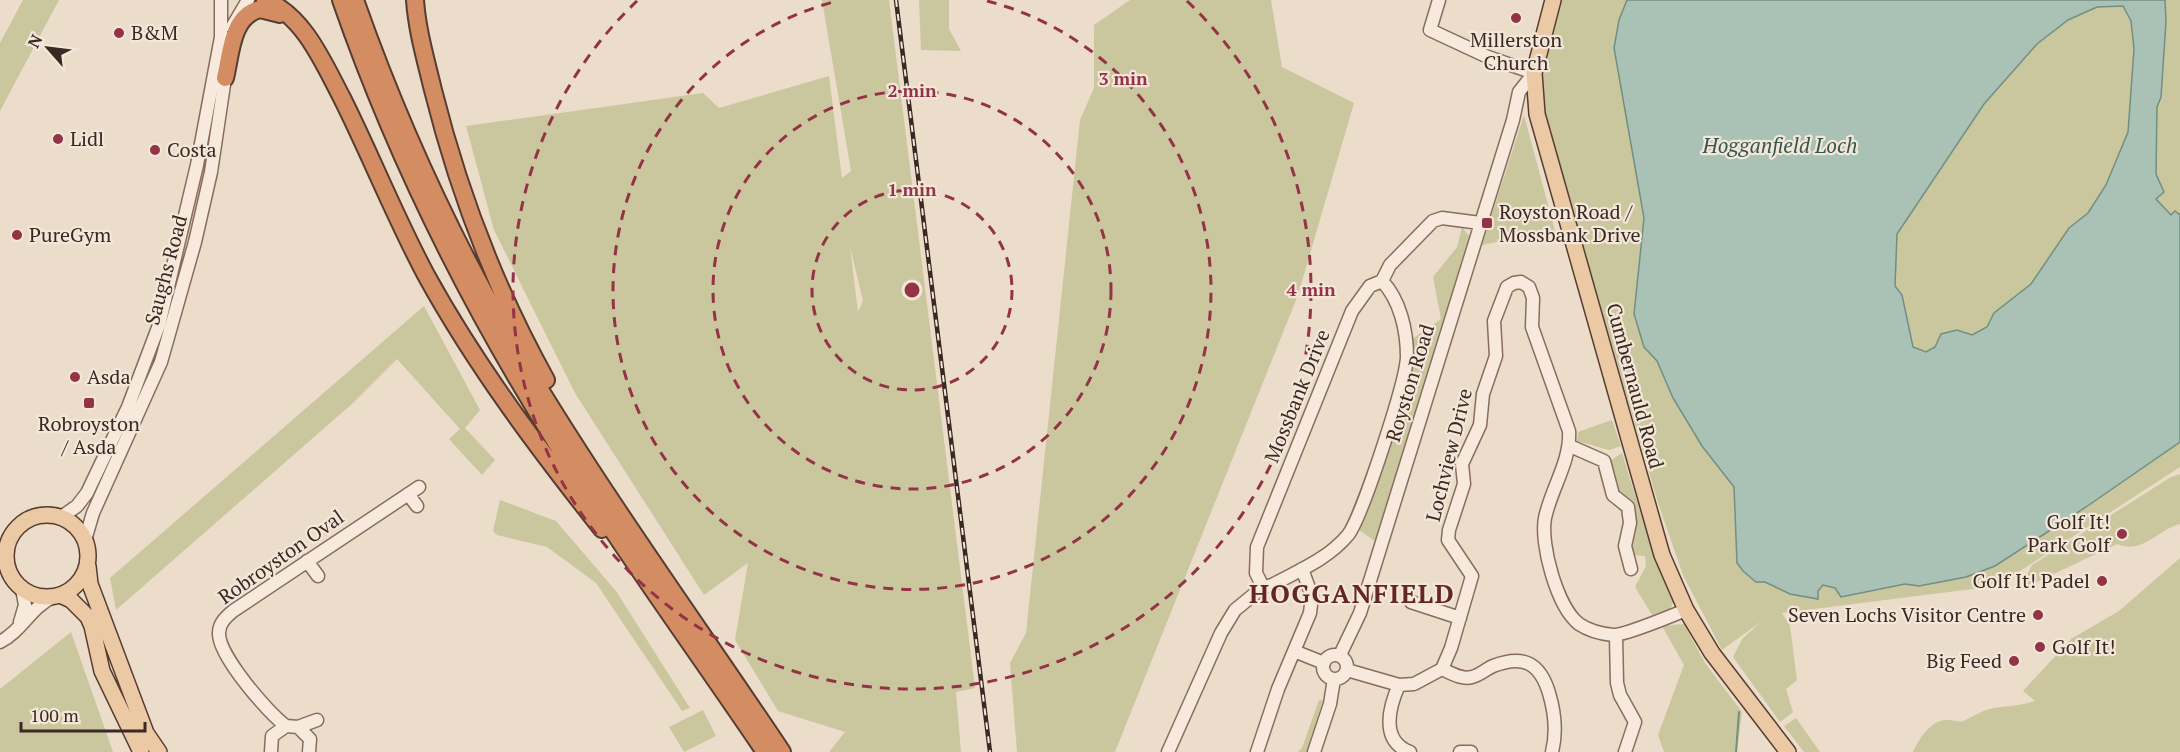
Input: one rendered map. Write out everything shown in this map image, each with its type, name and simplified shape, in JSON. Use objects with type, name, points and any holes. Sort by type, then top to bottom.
[{"type":"highway","points":[[265,0],[288,12],[302,30],[351,117],[426,274],[477,360],[540,450],[693,646]]},
{"type":"highway","points":[[341,0],[395,138],[459,275],[557,445],[765,752]]},
{"type":"highway","points":[[355,0],[408,132],[483,289],[567,434],[782,752]]},
{"type":"highway","points":[[415,0],[426,60],[443,128],[470,211],[493,270],[545,377],[668,584]]},
{"type":"highway","points":[[225,78],[237,28],[245,16],[255,10],[268,9],[302,30]]},
{"type":"main road","name":"Cumbernauld Road","points":[[1553,0],[1534,72],[1534,96],[1539,127],[1621,405],[1641,491],[1662,555],[1686,610],[1712,653],[1788,752]]},
{"type":"main road","points":[[20,587],[8,568],[6,540],[24,523],[38,517],[60,518],[72,524],[85,540],[90,584],[146,733],[159,752]]},
{"type":"main road","points":[[56,596],[80,581],[87,563]]},
{"type":"main road","points":[[0,573],[34,595],[56,596],[81,610],[92,626],[102,671],[141,752]]},
{"type":"street","name":"Saughs Road","points":[[60,518],[77,506],[87,493],[128,407],[159,325],[197,165],[221,37],[222,0]]},
{"type":"street","name":"Saughs Road","points":[[85,540],[93,513],[161,362],[198,232],[211,171],[232,26],[248,0]]},
{"type":"street","points":[[1439,0],[1430,30],[1488,57],[1534,72]]},
{"type":"street","name":"Royston Road","points":[[1340,655],[1360,613],[1479,223],[1513,120],[1519,92],[1534,72]]},
{"type":"street","name":"Royston Road","points":[[1513,120],[1523,103],[1534,96]]},
{"type":"street","name":"Mossbank Drive","points":[[1263,587],[1256,573],[1257,547],[1352,311],[1370,286],[1382,281],[1390,265],[1433,221],[1442,218],[1479,223]]},
{"type":"street","points":[[1168,752],[1221,633],[1235,610],[1263,587],[1272,585],[1302,569],[1340,545],[1359,518],[1407,359],[1399,308],[1393,292],[1382,281]]},
{"type":"street","name":"Lochview Drive","points":[[1442,669],[1472,576],[1448,540],[1449,530],[1462,493],[1462,464],[1468,446],[1480,425],[1483,394],[1496,356],[1494,321],[1507,287],[1514,283],[1521,282],[1528,287],[1533,298],[1532,327],[1569,431],[1570,446]]},
{"type":"street","points":[[1631,569],[1625,546],[1630,523],[1628,507],[1613,495],[1604,461],[1570,446],[1545,519],[1543,542],[1558,593],[1577,623],[1593,631],[1616,636],[1686,610]]},
{"type":"street","name":"Robroyston Oval","points":[[266,710],[221,648],[219,633],[223,620],[307,561],[414,491],[417,506]]},
{"type":"street","points":[[307,561],[318,576]]},
{"type":"street","points":[[1257,752],[1310,613],[1312,596],[1302,569]]},
{"type":"street","points":[[18,629],[24,612],[20,587]]},
{"type":"street","points":[[0,642],[18,629],[37,606],[56,596]]},
{"type":"street","points":[[1411,602],[1460,618]]},
{"type":"street","points":[[1616,636],[1617,683],[1635,722],[1625,752]]},
{"type":"street","points":[[1294,651],[1324,663]]},
{"type":"street","points":[[1331,655],[1340,655],[1346,661],[1347,670],[1344,675],[1334,679],[1324,672],[1324,663],[1331,655]]},
{"type":"street","points":[[1347,670],[1399,685],[1414,684],[1442,669],[1459,676],[1472,677],[1510,661],[1526,661],[1544,675],[1550,695],[1556,735],[1552,752]]},
{"type":"street","points":[[1314,752],[1330,704],[1334,679]]},
{"type":"street","points":[[1399,685],[1390,705],[1388,722],[1391,734],[1402,749],[1410,752]]},
{"type":"street","points":[[266,710],[310,739],[309,752]]},
{"type":"street","points":[[266,710],[271,743]]},
{"type":"street","points":[[260,752],[292,726]]},
{"type":"street","points":[[1460,752],[1472,752]]},
{"type":"shaded area","points":[[23,0],[59,0],[0,111],[0,43]]},
{"type":"shaded area","points":[[822,0],[889,0],[975,688],[956,692],[961,752],[829,752],[845,732],[778,711],[735,640],[748,563],[704,595],[575,393],[494,230],[466,126],[703,93],[719,108],[829,76],[842,178],[851,171]],"holes":[[[850,247],[863,301],[858,312]]]},
{"type":"shaded area","points":[[919,0],[949,0],[949,29],[961,51],[921,50]]},
{"type":"shaded area","points":[[1130,0],[1271,0],[1282,67],[1354,103],[1298,295],[1115,752],[1017,752],[1010,663],[1026,633],[1080,120],[1094,88],[1094,25]]},
{"type":"shaded area","name":"Hogganfield Loch","points":[[1561,0],[2180,0],[2180,467],[1997,586],[1782,613],[1790,626],[1797,680],[1786,689],[1793,712],[1780,722],[1733,657],[1742,639],[1762,621],[1722,650],[1683,575],[1658,503],[1543,109],[1539,73]]},
{"type":"shaded area","points":[[1524,115],[1555,231],[1482,245]]},
{"type":"shaded area","points":[[1462,227],[1469,236],[1376,542],[1359,530],[1413,360],[1411,340],[1441,319],[1433,277],[1457,247]]},
{"type":"shaded area","points":[[424,306],[480,410],[465,428],[495,460],[482,475],[449,439],[460,429],[397,359],[353,403],[116,610],[110,578]]},
{"type":"shaded area","points":[[1612,420],[1621,446],[1609,450],[1577,441],[1578,432]]},
{"type":"shaded area","points":[[1622,453],[1654,556],[1673,603],[1670,609],[1652,615],[1635,587],[1646,566],[1645,556],[1632,555],[1629,549],[1634,523],[1613,487],[1614,475],[1610,461]]},
{"type":"shaded area","name":"Golf It! Park Golf","points":[[2180,474],[2180,524],[2143,544],[2126,547],[2117,544],[2026,587],[2024,580],[2032,565],[2171,477]]},
{"type":"shaded area","points":[[500,500],[556,521],[616,591],[690,708],[682,711],[596,583],[547,547],[497,535],[493,531]]},
{"type":"shaded area","name":"Golf It!","points":[[2180,558],[2180,752],[1913,752],[1925,732],[1939,721],[1961,721],[1990,709],[2035,701],[2023,691],[2071,639],[2119,611]]},
{"type":"shaded area","points":[[1684,624],[1705,663],[1742,712],[1737,752],[1664,752],[1658,735],[1684,665],[1662,626]]},
{"type":"shaded area","points":[[71,632],[113,752],[0,752],[0,689]]},
{"type":"shaded area","points":[[1319,700],[1323,700],[1308,752],[1298,752],[1302,748]]},
{"type":"shaded area","points":[[703,710],[716,736],[684,752],[669,727]]},
{"type":"shaded area","points":[[1796,718],[1820,752],[1804,752],[1784,726]]},
{"type":"water","name":"Hogganfield Loch","points":[[1627,0],[2165,0],[2166,21],[2161,97],[2157,107],[2156,174],[2164,192],[2156,199],[2171,215],[2175,211],[2180,215],[2180,442],[1995,566],[1966,577],[1919,586],[1905,584],[1841,597],[1835,588],[1823,585],[1818,591],[1818,599],[1790,594],[1765,582],[1756,582],[1737,563],[1734,487],[1702,446],[1673,398],[1657,361],[1644,347],[1634,314],[1644,218],[1614,48],[1619,20]],"holes":[[[2123,6],[2131,21],[2134,49],[2128,132],[2106,185],[2088,213],[2069,228],[2031,284],[1994,313],[1987,327],[1972,335],[1957,330],[1941,334],[1935,347],[1926,352],[1913,347],[1902,295],[1895,286],[1897,234],[1984,104],[2037,44],[2068,20],[2097,7]]]},
{"type":"waterway","points":[[1736,752],[1739,712]]},
{"type":"railway","points":[[896,0],[990,752]]},
{"type":"place","name":"Millerston Church","points":[[1516,18]]},
{"type":"place","name":"B&M","points":[[119,33]]},
{"type":"place","name":"Lidl","points":[[58,139]]},
{"type":"place","name":"Costa","points":[[155,150]]},
{"type":"place","name":"Royston Road / Mossbank Drive","points":[[1487,223]]},
{"type":"place","name":"PureGym","points":[[17,235]]},
{"type":"place","name":"Asda","points":[[75,377]]},
{"type":"place","name":"Robroyston / Asda","points":[[89,403]]},
{"type":"place","name":"Golf It! Park Golf","points":[[2122,534]]},
{"type":"place","name":"Golf It! Padel","points":[[2102,581]]},
{"type":"place","name":"Seven Lochs Visitor Centre","points":[[2038,615]]},
{"type":"place","name":"Golf It!","points":[[2040,647]]},
{"type":"place","name":"Big Feed","points":[[2014,661]]},
{"type":"district","name":"HOGGANFIELD","points":[[1352,594]]}]
